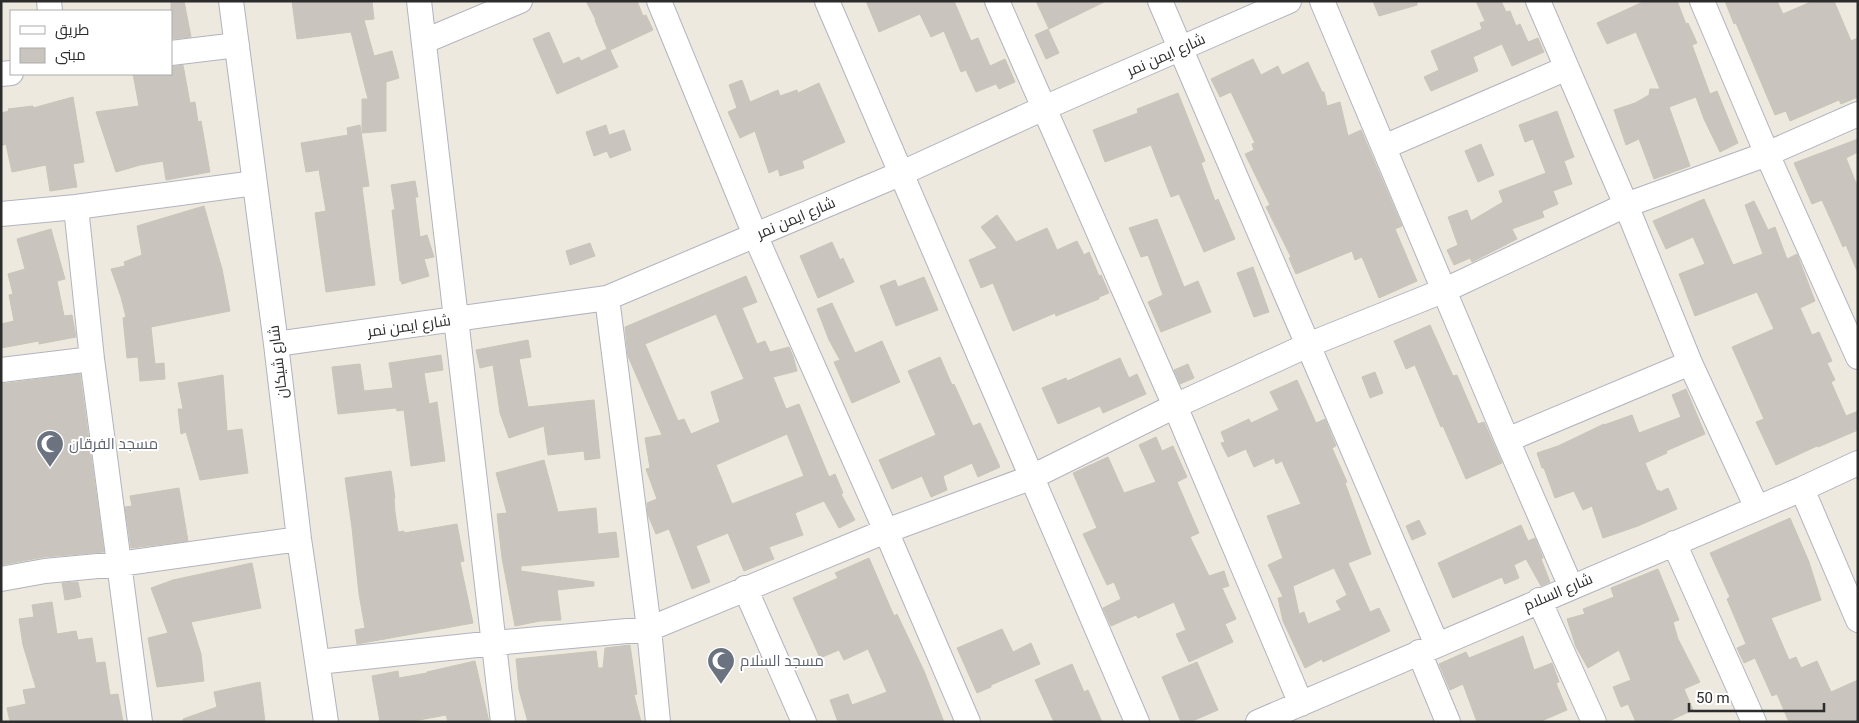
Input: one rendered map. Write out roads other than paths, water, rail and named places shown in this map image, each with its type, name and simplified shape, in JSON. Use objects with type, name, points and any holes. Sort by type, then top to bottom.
[{"type":"street","name":"شارع شيكان","points":[[231,1],[276,344],[299,539],[326,722]]},
{"type":"street","points":[[419,1],[503,722]]},
{"type":"street","points":[[425,41],[520,1]]},
{"type":"street","points":[[659,1],[755,235],[968,722]]},
{"type":"street","points":[[827,1],[902,173],[1030,478],[1137,722]]},
{"type":"street","points":[[997,1],[1175,406],[1293,712]]},
{"type":"street","points":[[1160,1],[1308,344],[1428,648],[1448,722]]},
{"type":"street","name":"شارع ايمن نمر","points":[[276,344],[607,298],[902,173],[1044,108],[1289,1]]},
{"type":"street","points":[[1322,1],[1507,440],[1572,587]]},
{"type":"street","points":[[1538,1],[1626,205],[1690,363],[1757,508]]},
{"type":"street","points":[[1702,1],[1767,154],[1858,356]]},
{"type":"street","points":[[172,53],[236,46]]},
{"type":"street","points":[[1384,147],[1567,68]]},
{"type":"street","points":[[318,662],[649,629],[886,531],[1030,478],[1175,406],[1308,344],[1445,290],[1626,205],[1767,154],[1858,114]]},
{"type":"street","points":[[1,214],[76,207],[255,183]]},
{"type":"street","points":[[76,207],[92,359],[140,722]]},
{"type":"street","points":[[607,298],[649,629],[658,722]]},
{"type":"street","points":[[1,370],[92,359]]},
{"type":"street","points":[[1507,440],[1690,363]]},
{"type":"street","name":"شارع السلام","points":[[1258,722],[1293,712],[1428,648],[1802,489],[1858,463]]},
{"type":"street","points":[[1802,489],[1858,620]]},
{"type":"street","points":[[1,579],[45,571],[119,564],[299,539]]},
{"type":"street","points":[[1674,543],[1754,722]]},
{"type":"street","points":[[745,588],[804,722]]},
{"type":"street","points":[[1539,600],[1594,722]]},
{"type":"place","name":"مسجد الفرقان","points":[[50,468]]},
{"type":"place","name":"مسجد السلام","points":[[721,685]]}]
